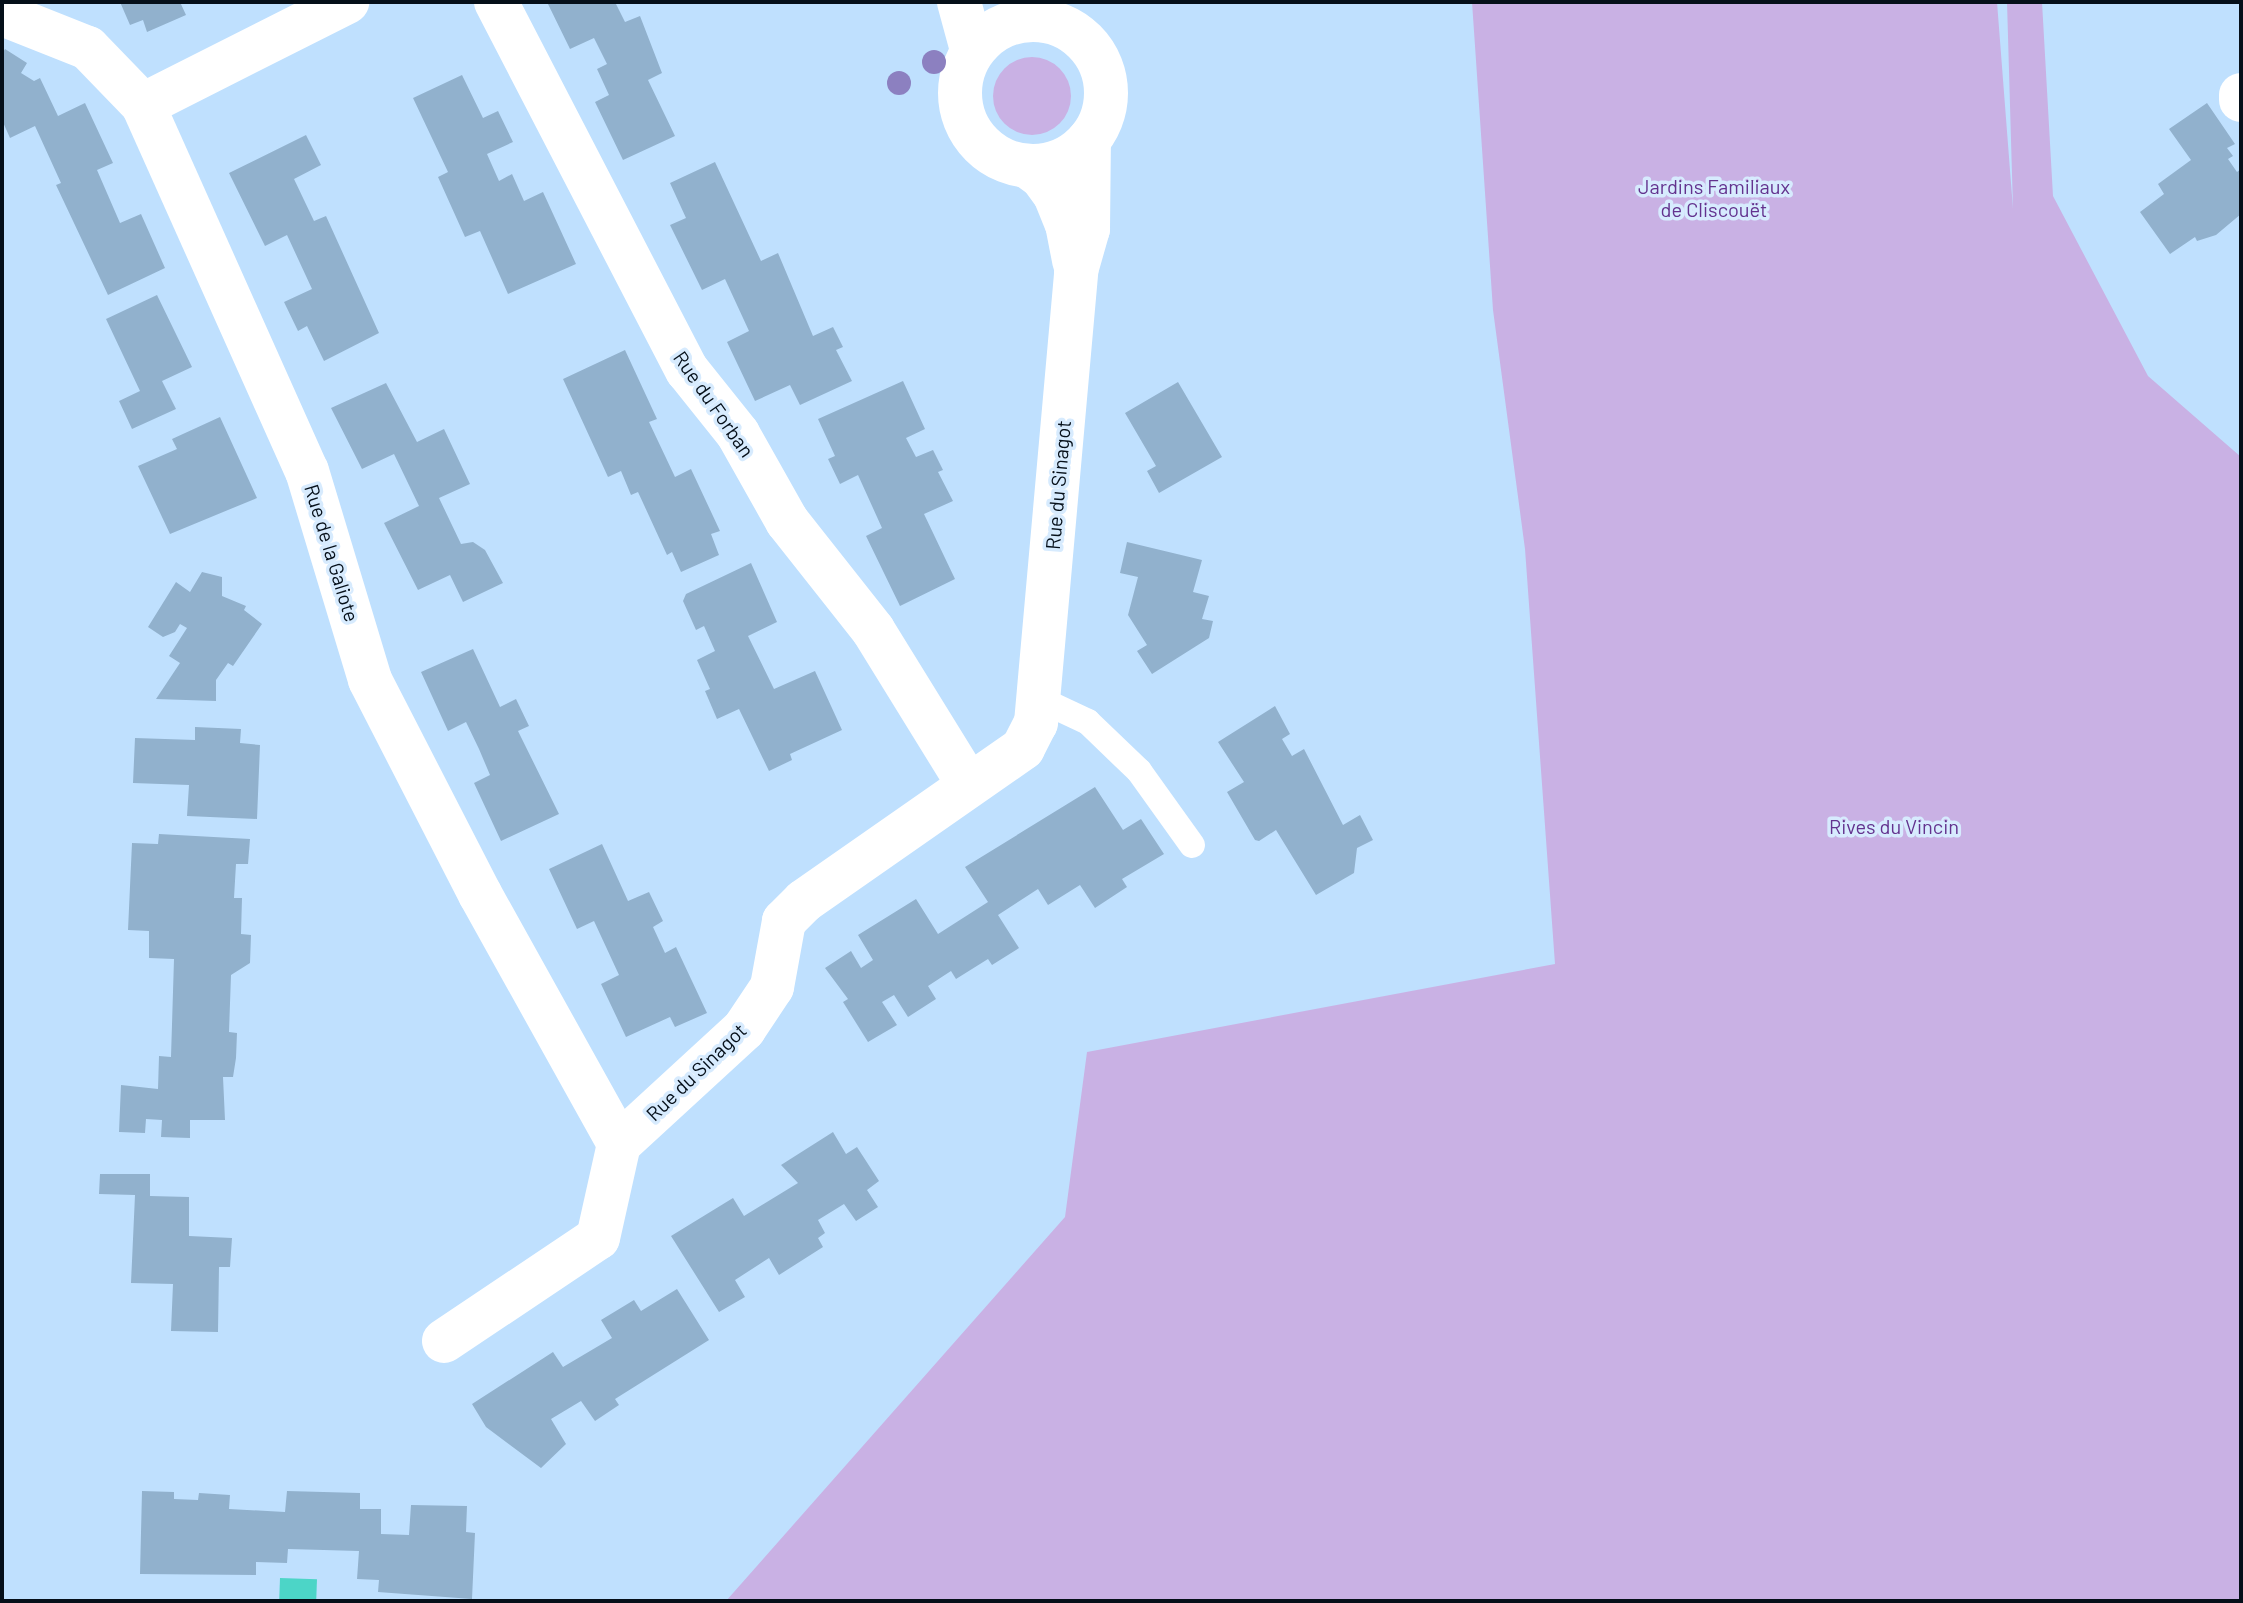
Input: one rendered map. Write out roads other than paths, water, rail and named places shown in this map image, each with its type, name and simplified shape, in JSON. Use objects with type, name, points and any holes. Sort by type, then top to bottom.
[{"type":"street","points":[[143,105],[347,2]]},
{"type":"street","name":"Rue du Forban","points":[[496,2],[687,370],[738,434],[787,521],[873,630],[968,784]]},
{"type":"street","points":[[959,2],[972,50]]},
{"type":"street","points":[[1019,11],[1058,24],[1078,35],[1099,63],[1106,97],[1101,119],[1089,140],[1062,160],[1027,166],[1005,161],[986,149],[971,132],[962,112],[960,89],[963,68],[972,50],[991,32],[1013,22],[1019,11]]},
{"type":"street","name":"Rue de la Galiote","points":[[2,14],[88,48],[143,105],[307,471],[370,680],[480,894],[619,1144]]},
{"type":"street","name":"Rue du Sinagot","points":[[619,1144],[744,1029],[772,987],[784,921],[804,901],[1023,748],[1036,723],[1076,271],[1088,229],[1089,140]]},
{"type":"street","name":"Rue du Sinagot","points":[[1027,166],[1042,177],[1055,195],[1067,224],[1076,271]]},
{"type":"street","points":[[444,1341],[598,1238],[619,1144]]},
{"type":"lane","points":[[1037,698],[1088,722],[1129,761],[1192,845]]},
{"type":"park label","name":"Jardins Familiaux de Cliscouët","points":[[1714,198]]},
{"type":"park label","name":"Rives du Vincin","points":[[1894,826]]}]
